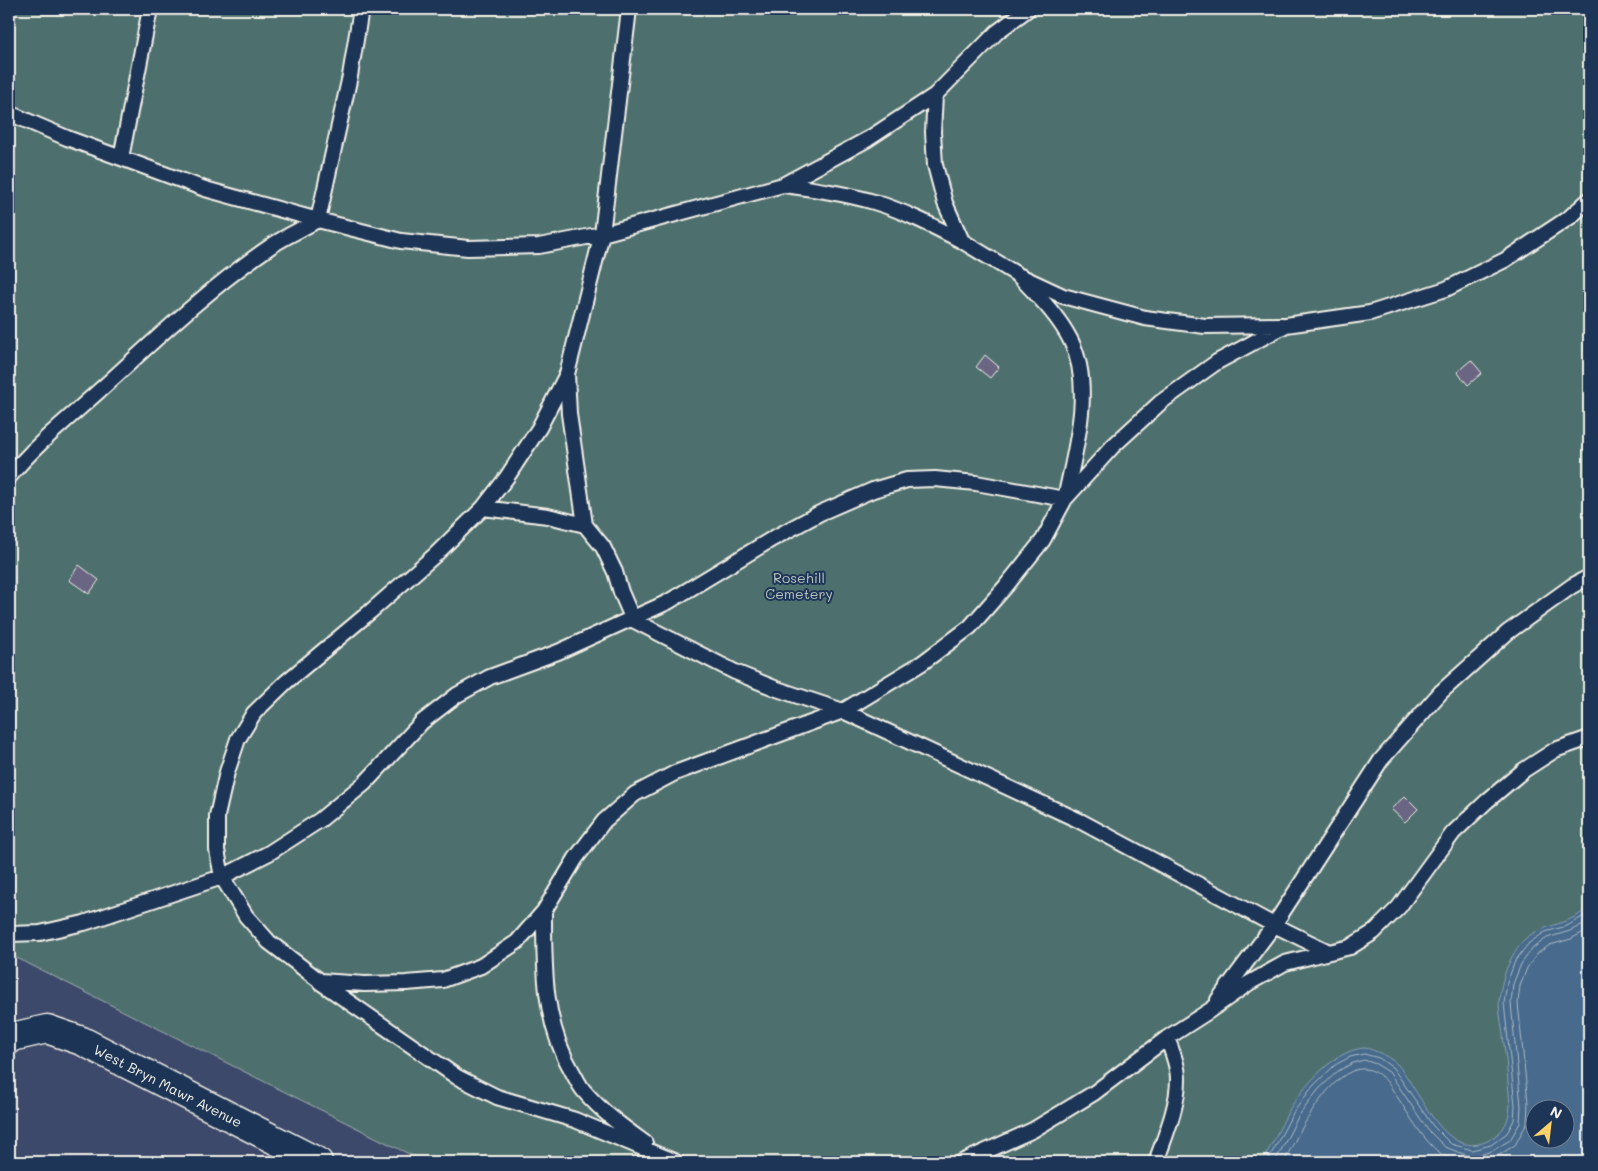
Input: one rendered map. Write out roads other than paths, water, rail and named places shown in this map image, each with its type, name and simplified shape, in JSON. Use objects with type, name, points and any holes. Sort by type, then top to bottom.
[{"type":"street","name":"West Bryn Mawr Avenue","points":[[10,1038],[47,1029],[82,1041],[318,1162]]},
{"type":"lane","points":[[121,158],[150,9]]},
{"type":"lane","points":[[9,477],[14,463],[223,281],[272,245],[318,220],[350,76],[361,9]]},
{"type":"lane","points":[[629,9],[602,234],[567,374],[539,428],[507,477],[483,508],[435,555],[372,611],[286,682],[254,713],[238,739],[227,772],[218,816],[217,850],[222,877],[246,916],[269,942],[320,981],[457,1077],[497,1097],[575,1120],[669,1160]]},
{"type":"lane","points":[[10,110],[121,158],[205,189],[318,220],[402,241],[468,248],[539,246],[602,234],[783,185],[868,139],[935,95],[998,32],[1028,9]]},
{"type":"lane","points":[[935,95],[933,132],[935,164],[945,203],[962,240]]},
{"type":"lane","points":[[783,185],[830,191],[874,202],[925,221],[962,240],[1018,275],[1063,296],[1146,318],[1205,326],[1286,325],[1370,313],[1446,289],[1505,260],[1570,217],[1589,200]]},
{"type":"lane","points":[[1018,275],[1052,311],[1071,341],[1080,374],[1081,423],[1065,499]]},
{"type":"lane","points":[[320,981],[381,984],[443,980],[481,966],[517,942],[544,911],[576,858],[604,821],[635,794],[675,773],[843,711],[922,663],[970,627],[1043,540],[1065,499],[1113,446],[1161,402],[1217,362],[1286,325]]},
{"type":"lane","points":[[567,374],[569,414],[585,525],[603,547],[633,620],[735,672],[777,689],[843,711],[1080,821],[1274,925],[1329,952]]},
{"type":"lane","points":[[9,934],[40,933],[84,923],[222,877],[269,853],[320,820],[365,783],[422,722],[457,695],[490,677],[558,652],[633,620],[668,602],[772,539],[820,513],[873,490],[908,480],[935,479],[976,483],[1065,499]]},
{"type":"lane","points":[[483,508],[548,516],[585,525]]},
{"type":"lane","points":[[1209,1011],[1274,925],[1381,760],[1441,692],[1508,632],[1572,586],[1589,577]]},
{"type":"lane","points":[[962,1162],[1033,1130],[1086,1098],[1167,1038],[1249,982],[1285,964],[1350,947],[1374,932],[1399,907],[1453,833],[1487,801],[1517,776],[1555,750],[1589,738]]},
{"type":"lane","points":[[544,911],[544,963],[547,1006],[562,1055],[583,1090],[611,1118],[669,1160]]},
{"type":"lane","points":[[1156,1162],[1176,1103],[1178,1078],[1174,1056],[1167,1038]]},
{"type":"water","points":[[1589,906],[1589,1162],[1261,1162],[1294,1102],[1310,1082],[1341,1055],[1364,1048],[1381,1054],[1398,1065],[1425,1107],[1448,1134],[1461,1142],[1475,1145],[1496,1136],[1505,1125],[1509,1116],[1510,1105],[1499,1002],[1507,968],[1514,952],[1525,939],[1541,930],[1575,917]]},
{"type":"park label","name":"Rosehill Cemetery","points":[[799,586]]}]
